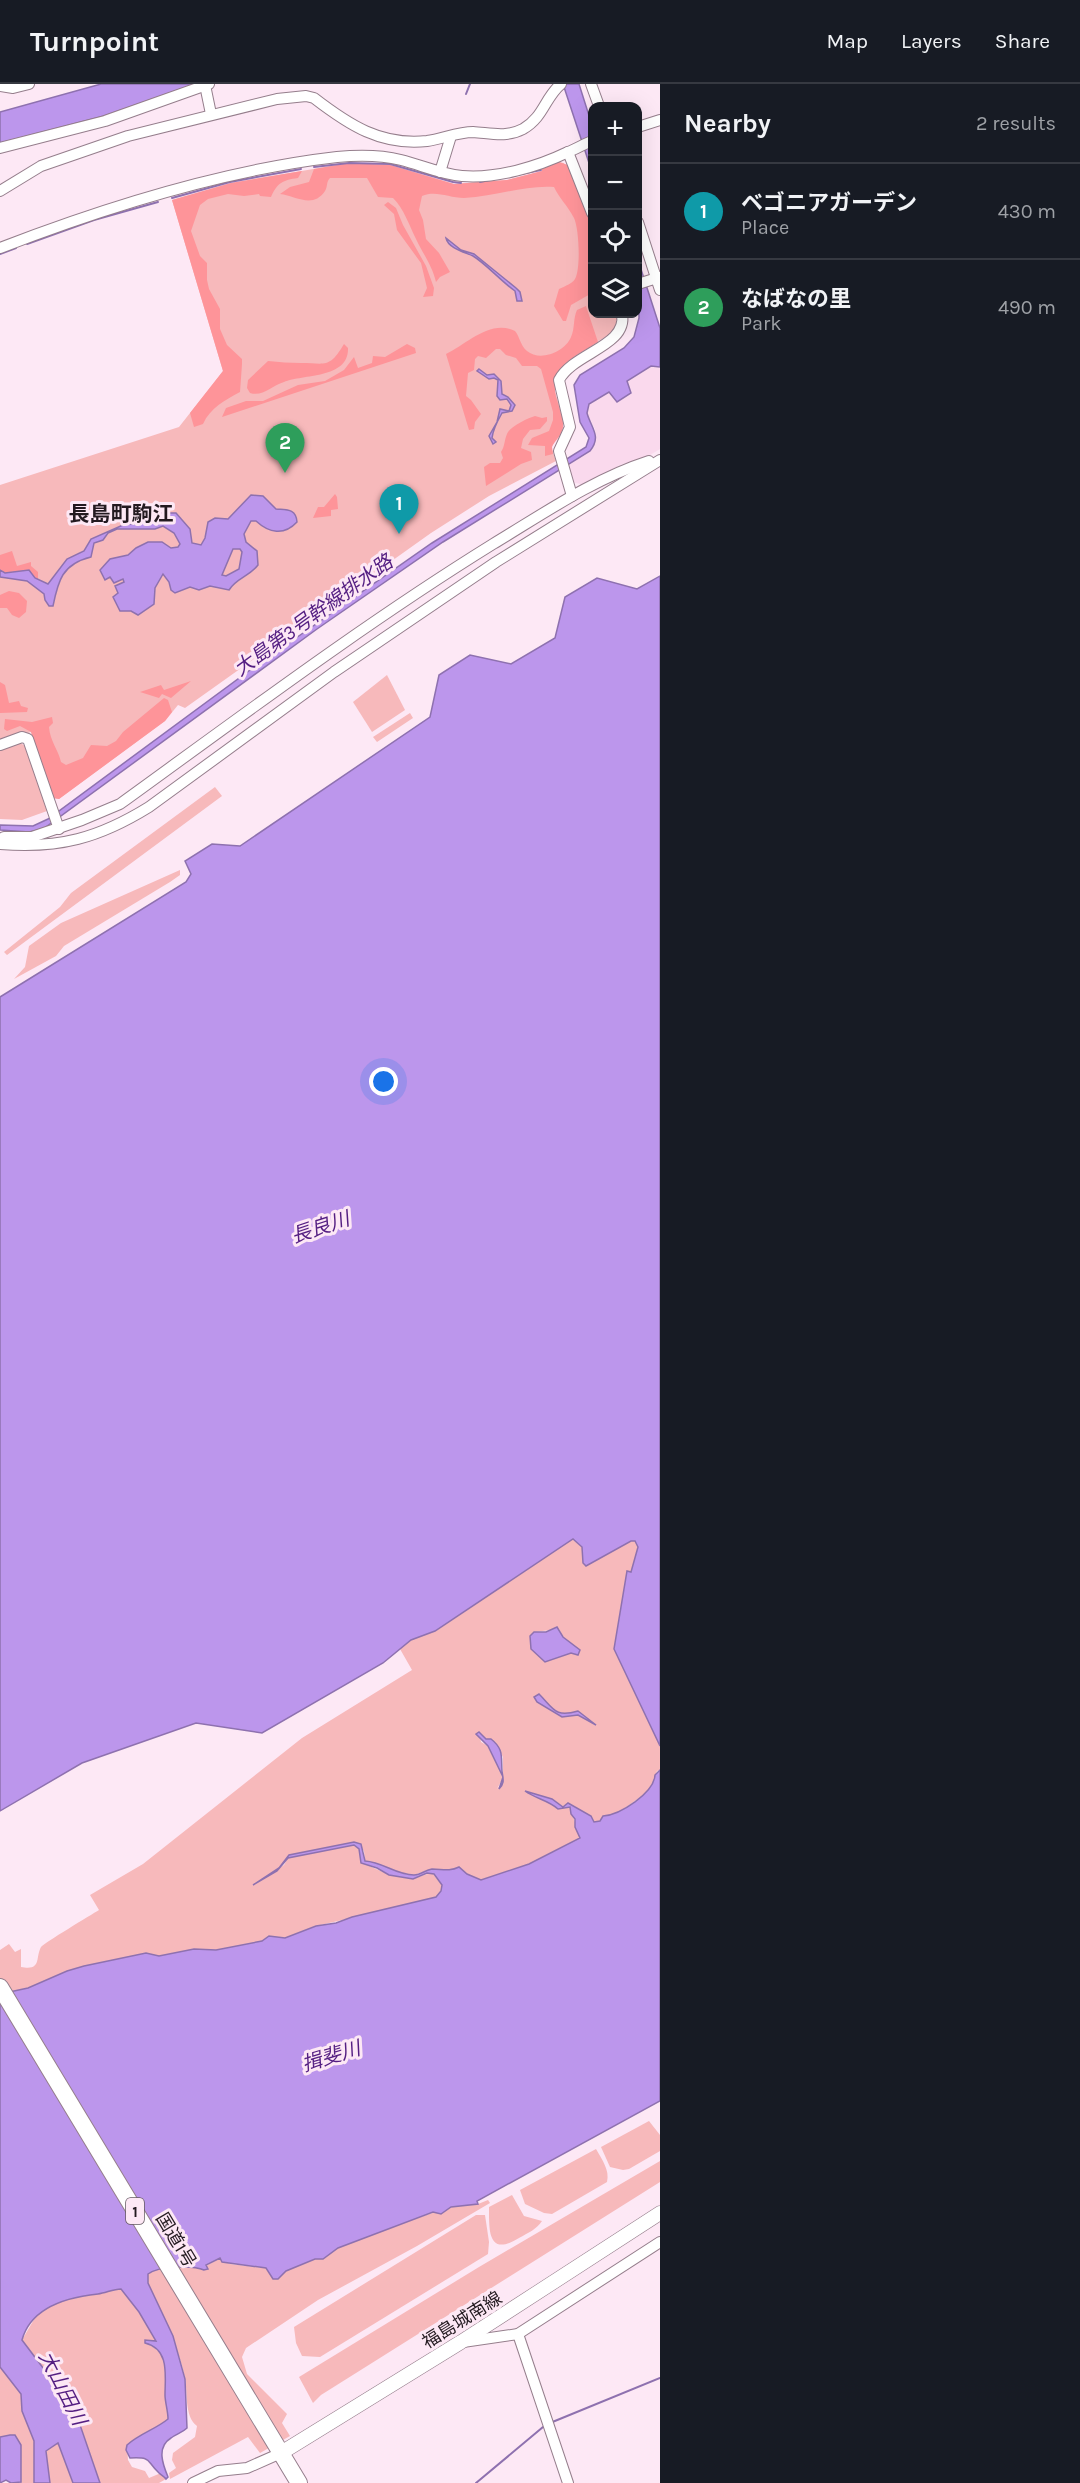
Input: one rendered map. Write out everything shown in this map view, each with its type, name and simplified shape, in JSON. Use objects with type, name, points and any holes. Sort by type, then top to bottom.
[{"type":"highway","name":"国道1号","points":[[0,1987],[299,2483]]},
{"type":"main road","name":"福島城南線","points":[[281,2453],[461,2342],[660,2213]]},
{"type":"street","points":[[0,86],[13,87],[29,84]]},
{"type":"street","points":[[591,84],[598,102]]},
{"type":"street","points":[[0,148],[105,121],[207,85],[211,114]]},
{"type":"street","points":[[0,191],[41,166],[128,136],[277,99],[306,96],[314,98],[358,129],[389,139],[427,141],[471,132],[502,134],[524,128],[545,108],[556,86]]},
{"type":"street","points":[[642,126],[660,120]]},
{"type":"street","points":[[440,172],[451,136]]},
{"type":"street","points":[[0,248],[72,221],[226,177],[327,159],[358,156],[399,159],[440,172],[463,176],[491,174],[528,167],[588,143]]},
{"type":"street","points":[[568,152],[591,210]]},
{"type":"street","points":[[642,235],[660,290]]},
{"type":"street","points":[[572,496],[561,457],[560,446],[569,434],[570,427],[560,380],[571,365],[616,337],[622,326],[622,318]]},
{"type":"street","points":[[0,839],[32,837],[56,821],[120,804],[322,658],[437,579],[572,496],[643,463],[660,459]]},
{"type":"street","points":[[0,844],[43,846],[63,843],[83,839],[125,822],[149,807],[334,672],[496,562],[660,459]]},
{"type":"street","points":[[0,744],[22,737],[28,739],[56,821]]},
{"type":"street","points":[[461,2342],[518,2334],[660,2242]]},
{"type":"street","points":[[518,2334],[568,2483]]},
{"type":"street","points":[[193,2483],[218,2471],[247,2468],[281,2453]]},
{"type":"shaded area","points":[[559,162],[564,163],[588,219],[588,318],[617,318],[614,332],[562,364],[554,378],[555,393],[563,422],[561,433],[551,447],[556,461],[489,496],[431,533],[185,708],[178,705],[165,721],[59,799],[53,798],[31,732],[0,742],[0,485],[179,427],[223,371],[172,200],[231,183],[349,163],[390,165],[454,184],[507,180],[542,171]]},
{"type":"shaded area","points":[[559,162],[568,165],[579,186],[588,215],[588,295],[571,305],[566,321],[563,321],[554,306],[559,289],[572,282],[577,274],[578,239],[574,218],[554,187],[464,198],[437,194],[422,196],[419,210],[426,239],[439,253],[450,272],[436,282],[430,265],[400,207],[393,198],[378,197],[367,178],[330,178],[325,191],[310,200],[280,194],[290,187],[309,182],[314,169],[349,163],[390,165],[454,184],[507,180],[542,171]]},
{"type":"shaded area","points":[[302,171],[298,178],[278,185],[271,197],[259,194],[244,196],[228,194],[208,199],[200,205],[191,231],[200,256],[207,263],[209,289],[220,309],[220,329],[227,345],[242,359],[242,364],[240,392],[214,409],[203,424],[194,427],[190,413],[223,371],[172,200],[231,183]]},
{"type":"shaded area","points":[[388,202],[396,208],[426,266],[434,288],[433,296],[423,297],[427,288],[421,263],[397,230],[394,214],[384,205]]},
{"type":"shaded area","points":[[586,306],[588,318],[590,318],[598,342],[565,364],[556,379],[555,389],[563,427],[552,447],[553,454],[545,456],[545,446],[528,445],[532,438],[549,431],[553,420],[553,412],[541,369],[537,366],[522,366],[516,358],[506,355],[500,349],[496,349],[486,358],[478,356],[475,359],[474,370],[468,373],[466,396],[481,414],[475,422],[474,429],[469,430],[446,354],[488,330],[506,328],[515,331],[525,349],[532,354],[539,356],[552,354],[568,342],[577,310]]},
{"type":"shaded area","points":[[344,344],[348,348],[346,358],[333,370],[284,382],[259,394],[250,393],[247,388],[248,380],[268,361],[322,364],[334,358]]},
{"type":"shaded area","points":[[407,344],[415,348],[416,353],[222,417],[226,408],[246,401],[263,401],[298,385],[325,381],[344,370],[354,357],[358,368],[372,363],[373,356],[385,357]]},
{"type":"shaded area","points":[[651,366],[660,367],[660,449],[640,461],[622,464],[584,485],[572,482],[566,466],[590,451],[595,429],[586,413],[589,404],[609,392],[618,401],[627,381]]},
{"type":"shaded area","points":[[535,416],[547,417],[547,421],[540,429],[530,430],[523,439],[521,448],[531,452],[532,460],[521,464],[486,486],[484,467],[490,463],[500,463],[508,431]]},
{"type":"shaded area","points":[[335,494],[338,509],[331,510],[331,516],[313,518],[318,507],[324,507]]},
{"type":"shaded area","points":[[12,551],[17,566],[31,562],[31,566],[38,572],[38,580],[23,571],[5,573],[0,570],[0,555]]},
{"type":"shaded area","points":[[9,591],[19,593],[27,601],[26,612],[19,618],[12,615],[7,608],[0,608],[0,595]]},
{"type":"shaded area","points":[[387,675],[405,710],[372,732],[353,702]]},
{"type":"shaded area","points":[[191,681],[171,698],[162,694],[159,698],[140,692],[161,685],[164,690]]},
{"type":"shaded area","points":[[0,682],[5,685],[9,703],[19,701],[21,706],[28,708],[27,712],[0,713]]},
{"type":"shaded area","points":[[164,698],[168,700],[172,712],[165,721],[59,799],[53,798],[31,732],[20,726],[7,731],[4,729],[5,719],[32,722],[52,717],[53,723],[49,727],[51,737],[61,762],[66,765],[83,758],[91,745],[107,746],[116,741],[123,732]]},
{"type":"shaded area","points":[[410,713],[413,718],[377,742],[373,737]]},
{"type":"shaded area","points":[[19,742],[25,746],[47,811],[22,820],[0,819],[0,748]]},
{"type":"shaded area","points":[[215,787],[222,796],[7,955],[4,952],[60,907],[71,893]]},
{"type":"shaded area","points":[[180,870],[180,875],[170,882],[64,946],[56,956],[14,979],[25,967],[29,946],[61,923]]},
{"type":"shaded area","points":[[572,1539],[582,1547],[583,1563],[635,1541],[638,1547],[631,1572],[628,1571],[614,1649],[660,1746],[660,1770],[657,1771],[650,1790],[614,1816],[603,1816],[600,1821],[594,1822],[568,1803],[564,1807],[552,1799],[530,1794],[551,1802],[558,1809],[570,1807],[580,1838],[529,1864],[481,1880],[467,1874],[459,1867],[446,1871],[431,1869],[414,1875],[392,1871],[365,1861],[364,1851],[354,1842],[289,1856],[279,1868],[263,1878],[284,1865],[288,1858],[354,1845],[360,1849],[360,1859],[385,1873],[408,1878],[433,1874],[442,1885],[441,1891],[436,1897],[421,1902],[316,1926],[285,1938],[269,1936],[262,1941],[216,1950],[194,1949],[159,1956],[146,1953],[84,1966],[28,1988],[0,1994],[0,1950],[9,1944],[15,1952],[21,1949],[21,1967],[28,1968],[35,1965],[41,1947],[99,1910],[90,1895],[143,1864],[302,1738],[412,1670],[400,1649],[411,1640],[435,1631]],"holes":[[[559,1629],[563,1637],[580,1650],[578,1655],[571,1653],[545,1662],[534,1650],[530,1636],[534,1632]],[[479,1732],[486,1740],[495,1742],[503,1757],[503,1778],[488,1746],[481,1742]]]},
{"type":"shaded area","points":[[649,2121],[660,2135],[660,2151],[629,2169],[610,2167],[601,2147]]},
{"type":"shaded area","points":[[596,2149],[606,2169],[607,2182],[552,2214],[544,2213],[525,2204],[520,2190]]},
{"type":"shaded area","points":[[660,2161],[660,2182],[321,2395],[313,2403],[299,2377],[479,2267]]},
{"type":"shaded area","points":[[512,2195],[524,2216],[542,2221],[529,2233],[501,2245],[492,2239],[489,2207]]},
{"type":"shaded area","points":[[488,2200],[490,2203],[318,2300],[246,2348],[242,2357],[247,2374],[287,2414],[282,2423],[290,2436],[260,2453],[248,2437],[170,2479],[169,2473],[176,2468],[172,2460],[173,2453],[195,2437],[197,2426],[188,2410],[185,2378],[178,2353],[148,2283],[148,2274],[155,2269],[206,2266],[220,2258],[230,2264],[266,2268],[273,2279],[278,2279],[286,2271],[315,2259],[323,2259],[338,2248],[408,2221],[451,2207],[478,2204]]},
{"type":"shaded area","points":[[476,2215],[485,2215],[489,2242],[488,2254],[320,2357],[302,2356],[296,2343],[294,2327]]},
{"type":"shaded area","points":[[121,2289],[139,2312],[156,2341],[145,2340],[164,2359],[168,2419],[127,2445],[128,2460],[132,2467],[145,2471],[149,2478],[161,2473],[166,2479],[159,2483],[100,2483],[78,2419],[22,2340],[36,2316],[52,2305],[74,2297]]},
{"type":"shaded area","points":[[0,2367],[21,2394],[34,2441],[34,2483],[20,2483],[21,2445],[10,2435],[0,2437]]},
{"type":"shaded area","points":[[58,2443],[73,2483],[50,2483],[46,2450]]},
{"type":"water","points":[[101,84],[195,84],[104,116],[0,143],[0,112]]},
{"type":"water","points":[[563,84],[579,84],[588,112],[588,160]]},
{"type":"water","points":[[446,238],[461,250],[474,254],[516,288],[520,292],[522,301],[517,301],[515,291],[483,263],[453,247]]},
{"type":"water","points":[[642,272],[660,328],[660,367],[651,366],[627,381],[631,393],[617,402],[609,392],[589,404],[587,413],[595,436],[590,451],[443,542],[317,629],[43,829],[29,832],[0,830],[0,825],[33,826],[48,819],[280,646],[283,647],[432,543],[586,447],[589,438],[580,422],[574,385],[580,375],[624,348],[634,337],[639,318],[642,318]]},
{"type":"water","points":[[479,369],[487,375],[494,374],[501,381],[502,394],[515,405],[512,411],[502,413],[497,422],[500,409],[509,411],[511,405],[507,399],[500,400],[497,396],[498,380],[489,379],[477,371]]},
{"type":"water","points":[[497,422],[492,438],[496,442],[493,444],[489,436]]},
{"type":"water","points":[[251,495],[263,496],[276,509],[293,512],[297,522],[287,529],[276,531],[256,521],[251,521],[244,534],[246,542],[257,551],[258,565],[229,590],[210,586],[199,590],[190,587],[175,593],[163,574],[155,588],[154,604],[138,615],[131,611],[120,611],[113,597],[118,593],[115,586],[124,582],[123,579],[114,583],[110,577],[105,580],[100,570],[110,559],[128,555],[148,542],[162,542],[171,548],[178,547],[180,544],[174,533],[163,526],[155,529],[117,529],[108,533],[103,540],[94,543],[91,557],[74,564],[63,575],[53,606],[49,606],[44,594],[27,581],[0,577],[0,570],[5,573],[29,570],[35,578],[48,584],[67,559],[84,551],[91,539],[123,525],[147,522],[158,513],[176,513],[190,529],[192,543],[201,545],[208,522],[215,518],[228,519]],"holes":[[[233,549],[240,549],[242,552],[239,569],[226,576],[222,575]]]},
{"type":"water","name":"長良川","points":[[660,576],[660,1746],[614,1649],[627,1571],[631,1572],[638,1547],[635,1541],[631,1541],[586,1566],[583,1563],[582,1547],[573,1539],[435,1631],[411,1640],[383,1663],[262,1733],[196,1723],[82,1763],[0,1811],[0,997],[186,882],[191,874],[185,861],[212,844],[240,846],[430,717],[439,675],[470,655],[511,664],[555,638],[565,597],[597,578],[637,589]]},
{"type":"water","points":[[557,1627],[563,1637],[580,1650],[578,1655],[571,1653],[545,1662],[531,1649],[530,1636],[534,1632],[546,1632]]},
{"type":"water","points":[[539,1694],[556,1711],[570,1713],[578,1711],[596,1725],[578,1715],[562,1717],[537,1702],[534,1697]]},
{"type":"water","points":[[479,1732],[498,1746],[503,1777],[488,1746],[476,1734]]},
{"type":"water","name":"揖斐川","points":[[660,1770],[660,2101],[477,2201],[478,2204],[451,2207],[441,2214],[433,2212],[338,2248],[323,2259],[315,2259],[286,2271],[278,2279],[273,2279],[266,2268],[222,2262],[220,2258],[206,2265],[208,2269],[204,2270],[176,2267],[159,2269],[148,2274],[148,2283],[173,2336],[185,2379],[187,2428],[171,2438],[164,2446],[162,2456],[168,2477],[166,2479],[148,2460],[130,2458],[126,2450],[127,2445],[132,2441],[168,2419],[164,2364],[159,2351],[145,2343],[145,2340],[156,2341],[139,2312],[121,2289],[64,2301],[42,2312],[34,2319],[22,2340],[62,2393],[78,2419],[100,2483],[73,2483],[58,2443],[46,2451],[50,2483],[34,2483],[34,2441],[22,2411],[21,2394],[0,2367],[0,1994],[28,1988],[84,1966],[146,1953],[159,1956],[194,1949],[216,1950],[262,1941],[269,1936],[285,1938],[316,1926],[436,1897],[442,1885],[434,1874],[427,1873],[413,1879],[389,1875],[361,1863],[359,1849],[354,1845],[288,1858],[277,1871],[253,1885],[279,1868],[289,1855],[354,1842],[361,1844],[365,1861],[401,1873],[416,1875],[432,1869],[449,1870],[459,1867],[467,1874],[481,1880],[529,1864],[580,1838],[570,1807],[558,1809],[525,1791],[552,1799],[563,1807],[568,1803],[591,1816],[594,1822],[600,1821],[603,1816],[618,1812],[643,1796]]},
{"type":"water","points":[[15,2435],[21,2445],[21,2482],[11,2483],[6,2480],[0,2483],[0,2437]]},
{"type":"waterway","points":[[466,94],[470,84]]},
{"type":"waterway","points":[[314,167],[349,163],[390,164],[461,183]]},
{"type":"waterway","points":[[172,198],[230,182],[301,169]]},
{"type":"waterway","points":[[480,182],[541,170]]},
{"type":"waterway","points":[[27,244],[94,220],[158,202]]},
{"type":"waterway","points":[[0,254],[16,248]]},
{"type":"waterway","points":[[550,2423],[660,2378]]},
{"type":"waterway","points":[[476,2483],[543,2427]]},
{"type":"place","name":"なばなの里","points":[[285,473]]},
{"type":"place","name":"ベゴニアガーデン","points":[[399,534]]},
{"type":"district","name":"長島町駒江","points":[[121,514]]},
{"type":"water label","name":"大島第3号幹線排水路","points":[[313,615]]},
{"type":"water label","name":"大山田川","points":[[63,2388]]}]
